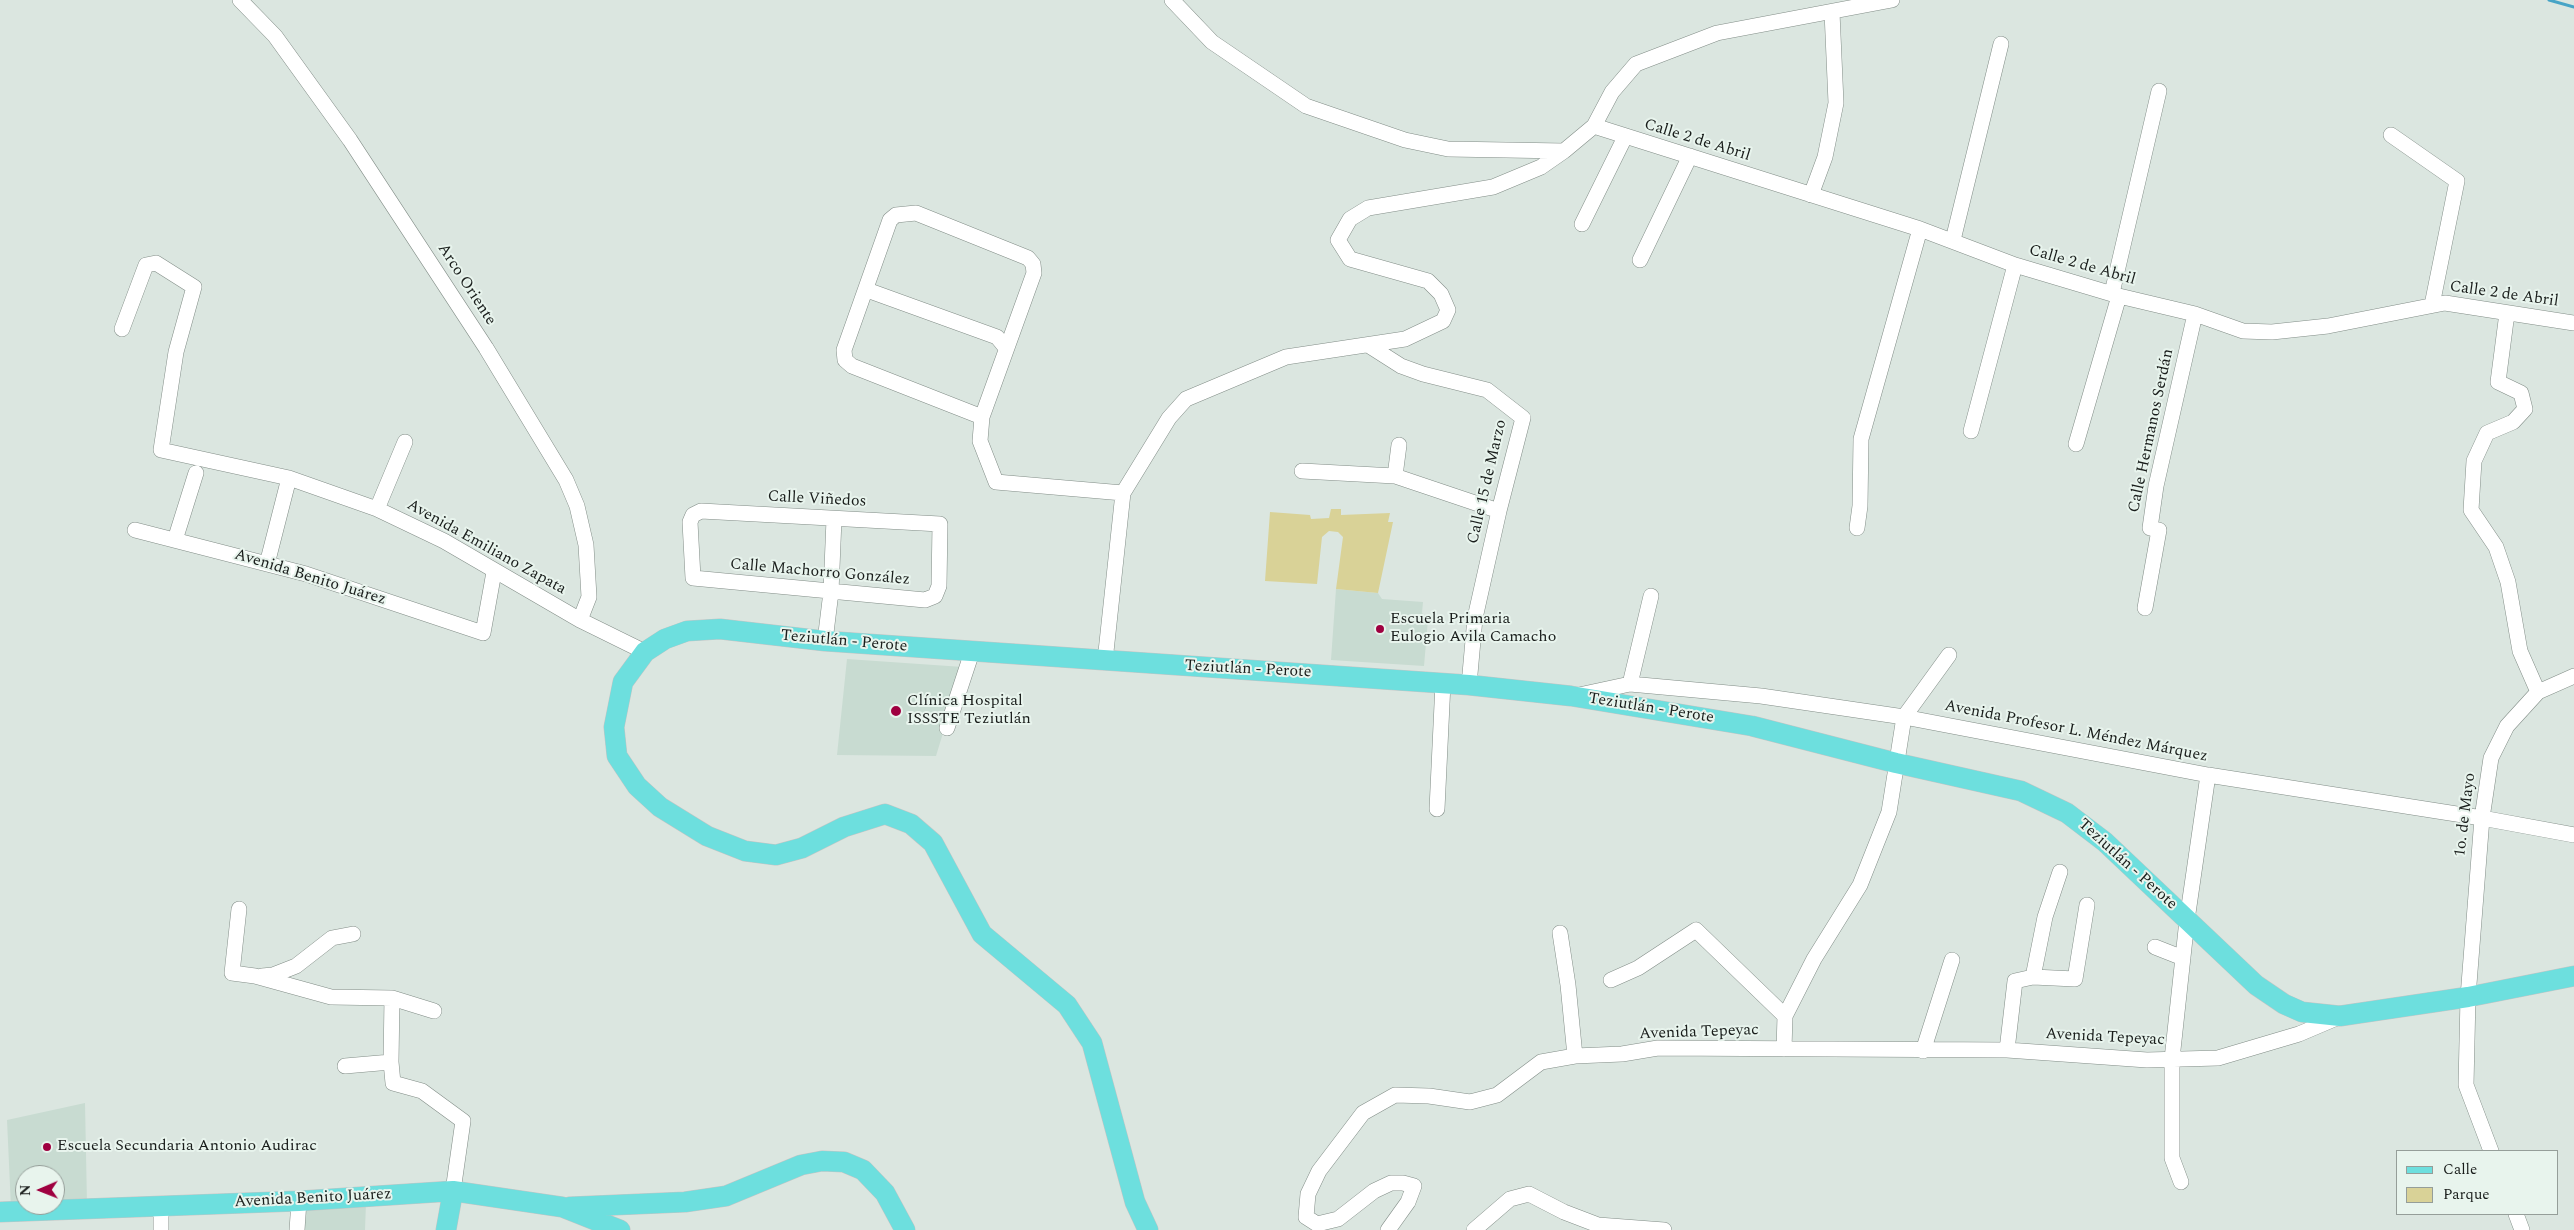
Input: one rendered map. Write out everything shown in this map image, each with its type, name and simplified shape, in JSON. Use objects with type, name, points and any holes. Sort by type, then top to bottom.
[{"type":"main road","name":"Teziutlán - Perote","points":[[645,652],[665,639],[687,631],[720,629],[825,642],[1469,685],[1571,696],[1752,726],[1896,764],[2021,791],[2067,813],[2098,836],[2256,985],[2284,1004],[2302,1012],[2340,1016],[2468,997],[2574,976]]},
{"type":"main road","points":[[645,652],[623,682],[614,727],[617,756],[637,786],[660,807],[707,836],[745,851],[776,855],[802,848],[868,818],[885,814],[911,824],[932,843],[982,934],[1067,1004],[1092,1043],[1135,1202],[1148,1230]]},
{"type":"main road","points":[[562,1207],[685,1202],[726,1196],[801,1165],[822,1162],[844,1162],[864,1170],[885,1193],[905,1230]]},
{"type":"main road","points":[[446,1230],[453,1191]]},
{"type":"main road","name":"Avenida Benito Juárez","points":[[0,1212],[299,1201],[453,1191],[562,1207],[620,1230]]},
{"type":"street","name":"Arco Oriente","points":[[240,0],[275,36],[350,140],[486,348],[566,480],[577,506],[586,545],[588,597],[580,620]]},
{"type":"street","points":[[1172,0],[1212,42],[1306,106],[1405,140],[1448,149],[1564,151]]},
{"type":"street","points":[[1105,661],[1123,493],[1169,418],[1186,399],[1286,357],[1368,345],[1389,339],[1406,338],[1443,321],[1448,310],[1441,294],[1428,281],[1350,259],[1338,240],[1350,219],[1368,208],[1494,187],[1541,167],[1594,126],[1612,92],[1636,64],[1717,32],[1892,0]]},
{"type":"street","points":[[1811,195],[1825,157],[1836,103],[1832,12]]},
{"type":"street","points":[[1953,240],[2001,44]]},
{"type":"street","points":[[2076,444],[2115,294],[2159,91]]},
{"type":"street","name":"Calle 2 de Abril","points":[[1594,126],[1920,228],[2015,265],[2115,294],[2195,314],[2243,331],[2272,332],[2328,326],[2444,303],[2574,323]]},
{"type":"street","points":[[2391,135],[2458,181],[2432,305]]},
{"type":"street","points":[[1582,224],[1625,137]]},
{"type":"street","points":[[1640,260],[1690,156]]},
{"type":"street","points":[[982,416],[852,366],[845,360],[844,350],[867,290],[890,220],[896,215],[916,213],[1028,258],[1033,264],[1034,273],[982,416],[980,441],[996,482],[1123,493]]},
{"type":"street","points":[[1857,528],[1860,506],[1861,439],[1920,228]]},
{"type":"street","name":"Avenida Emiliano Zapata","points":[[122,329],[141,274],[146,265],[156,263],[194,286],[176,352],[161,450],[288,478],[377,509],[444,541],[494,572],[580,620],[645,652]]},
{"type":"street","points":[[1971,431],[2015,265]]},
{"type":"street","points":[[867,290],[996,337],[1006,348]]},
{"type":"street","name":"Calle Hermanos Serdán","points":[[2146,608],[2159,530],[2150,528],[2156,486],[2195,314]]},
{"type":"street","points":[[2508,314],[2498,382],[2521,393],[2525,408],[2513,422],[2487,433],[2474,460],[2471,510],[2496,547],[2508,582],[2520,651],[2538,692]]},
{"type":"street","name":"Calle 15 de Marzo","points":[[1368,345],[1401,366],[1422,374],[1488,390],[1523,418],[1499,511],[1475,618],[1469,685]]},
{"type":"street","points":[[377,509],[405,442]]},
{"type":"street","points":[[1395,476],[1399,445]]},
{"type":"street","points":[[1302,471],[1395,476],[1499,511]]},
{"type":"street","points":[[175,540],[196,473]]},
{"type":"street","points":[[267,564],[288,478]]},
{"type":"street","name":"Calle Viñedos","points":[[693,515],[701,511],[940,524]]},
{"type":"street","name":"Calle Machorro González","points":[[693,515],[690,522],[692,578],[925,600],[935,596],[939,586],[940,524]]},
{"type":"street","points":[[825,642],[831,592],[834,519]]},
{"type":"street","name":"Avenida Benito Juárez","points":[[135,530],[306,574],[483,633],[494,572]]},
{"type":"street","points":[[1630,684],[1652,596]]},
{"type":"street","points":[[947,728],[972,652]]},
{"type":"street","points":[[1784,1049],[1785,1016],[1814,959],[1860,885],[1889,812],[1904,717],[1949,655]]},
{"type":"street","name":"1o. de Mayo","points":[[2491,1150],[2466,1085],[2468,997],[2482,818],[2491,758],[2507,726],[2538,692],[2574,676]]},
{"type":"street","points":[[1437,809],[1443,683]]},
{"type":"street","name":"Avenida Profesor L. Méndez Márquez","points":[[1571,696],[1630,684],[1761,696],[1904,717],[2208,775],[2482,818],[2574,835]]},
{"type":"street","points":[[2181,1182],[2172,1158],[2172,1059],[2187,920],[2208,775]]},
{"type":"street","points":[[2033,977],[2045,917],[2060,872]]},
{"type":"street","points":[[2007,1050],[2016,981],[2033,977],[2075,979],[2088,904]]},
{"type":"street","points":[[240,909],[232,974],[273,975],[296,966],[332,938],[353,934]]},
{"type":"street","points":[[1611,980],[1638,968],[1696,930],[1785,1016]]},
{"type":"street","points":[[1560,933],[1568,985],[1575,1056]]},
{"type":"street","points":[[2155,947],[2183,958]]},
{"type":"street","points":[[1924,1051],[1952,960]]},
{"type":"street","points":[[256,976],[331,997],[392,998],[434,1011]]},
{"type":"street","points":[[392,998],[391,1062],[393,1083],[422,1091],[463,1121],[453,1191]]},
{"type":"street","name":"Avenida Tepeyac","points":[[1388,1230],[1408,1202],[1414,1186],[1403,1183],[1391,1183],[1374,1191],[1338,1219],[1318,1224],[1306,1217],[1308,1194],[1319,1171],[1363,1113],[1395,1095],[1429,1096],[1470,1102],[1497,1095],[1541,1062],[1575,1056],[1622,1054],[1658,1048],[2007,1050],[2147,1060],[2218,1058],[2299,1034],[2340,1016]]},
{"type":"street","points":[[345,1066],[391,1062]]},
{"type":"street","points":[[1474,1230],[1510,1198],[1529,1194],[1564,1212],[1598,1226],[1664,1230]]},
{"type":"street","points":[[297,1230],[299,1201]]},
{"type":"street","points":[[161,1206],[161,1230]]},
{"type":"street","points":[[2516,1215],[2522,1230]]},
{"type":"shaded area","name":"Escuela Primaria Eulogio Avila Camacho","points":[[1336,589],[1378,593],[1382,599],[1423,602],[1422,613],[1428,619],[1424,666],[1331,660]]},
{"type":"shaded area","name":"Clínica Hospital ISSSTE Teziutlán","points":[[847,659],[963,667],[936,756],[837,755]]},
{"type":"shaded area","name":"Escuela Secundaria Antonio Audirac","points":[[85,1103],[87,1204],[65,1205],[65,1165],[15,1165],[15,1208],[11,1208],[7,1120]]},
{"type":"shaded area","points":[[366,1203],[365,1230],[304,1230],[305,1212],[312,1206]]},
{"type":"green space","points":[[1331,509],[1341,509],[1341,515],[1390,513],[1388,522],[1393,522],[1378,593],[1336,589],[1343,537],[1338,532],[1329,531],[1322,537],[1317,584],[1265,581],[1270,512],[1310,515],[1311,519],[1329,518]]},
{"type":"waterway","points":[[2549,0],[2574,7]]},
{"type":"place","name":"Escuela Primaria Eulogio Avila Camacho","points":[[1380,629]]},
{"type":"place","name":"Clínica Hospital ISSSTE Teziutlán","points":[[896,711]]},
{"type":"place","name":"Escuela Secundaria Antonio Audirac","points":[[47,1147]]}]
